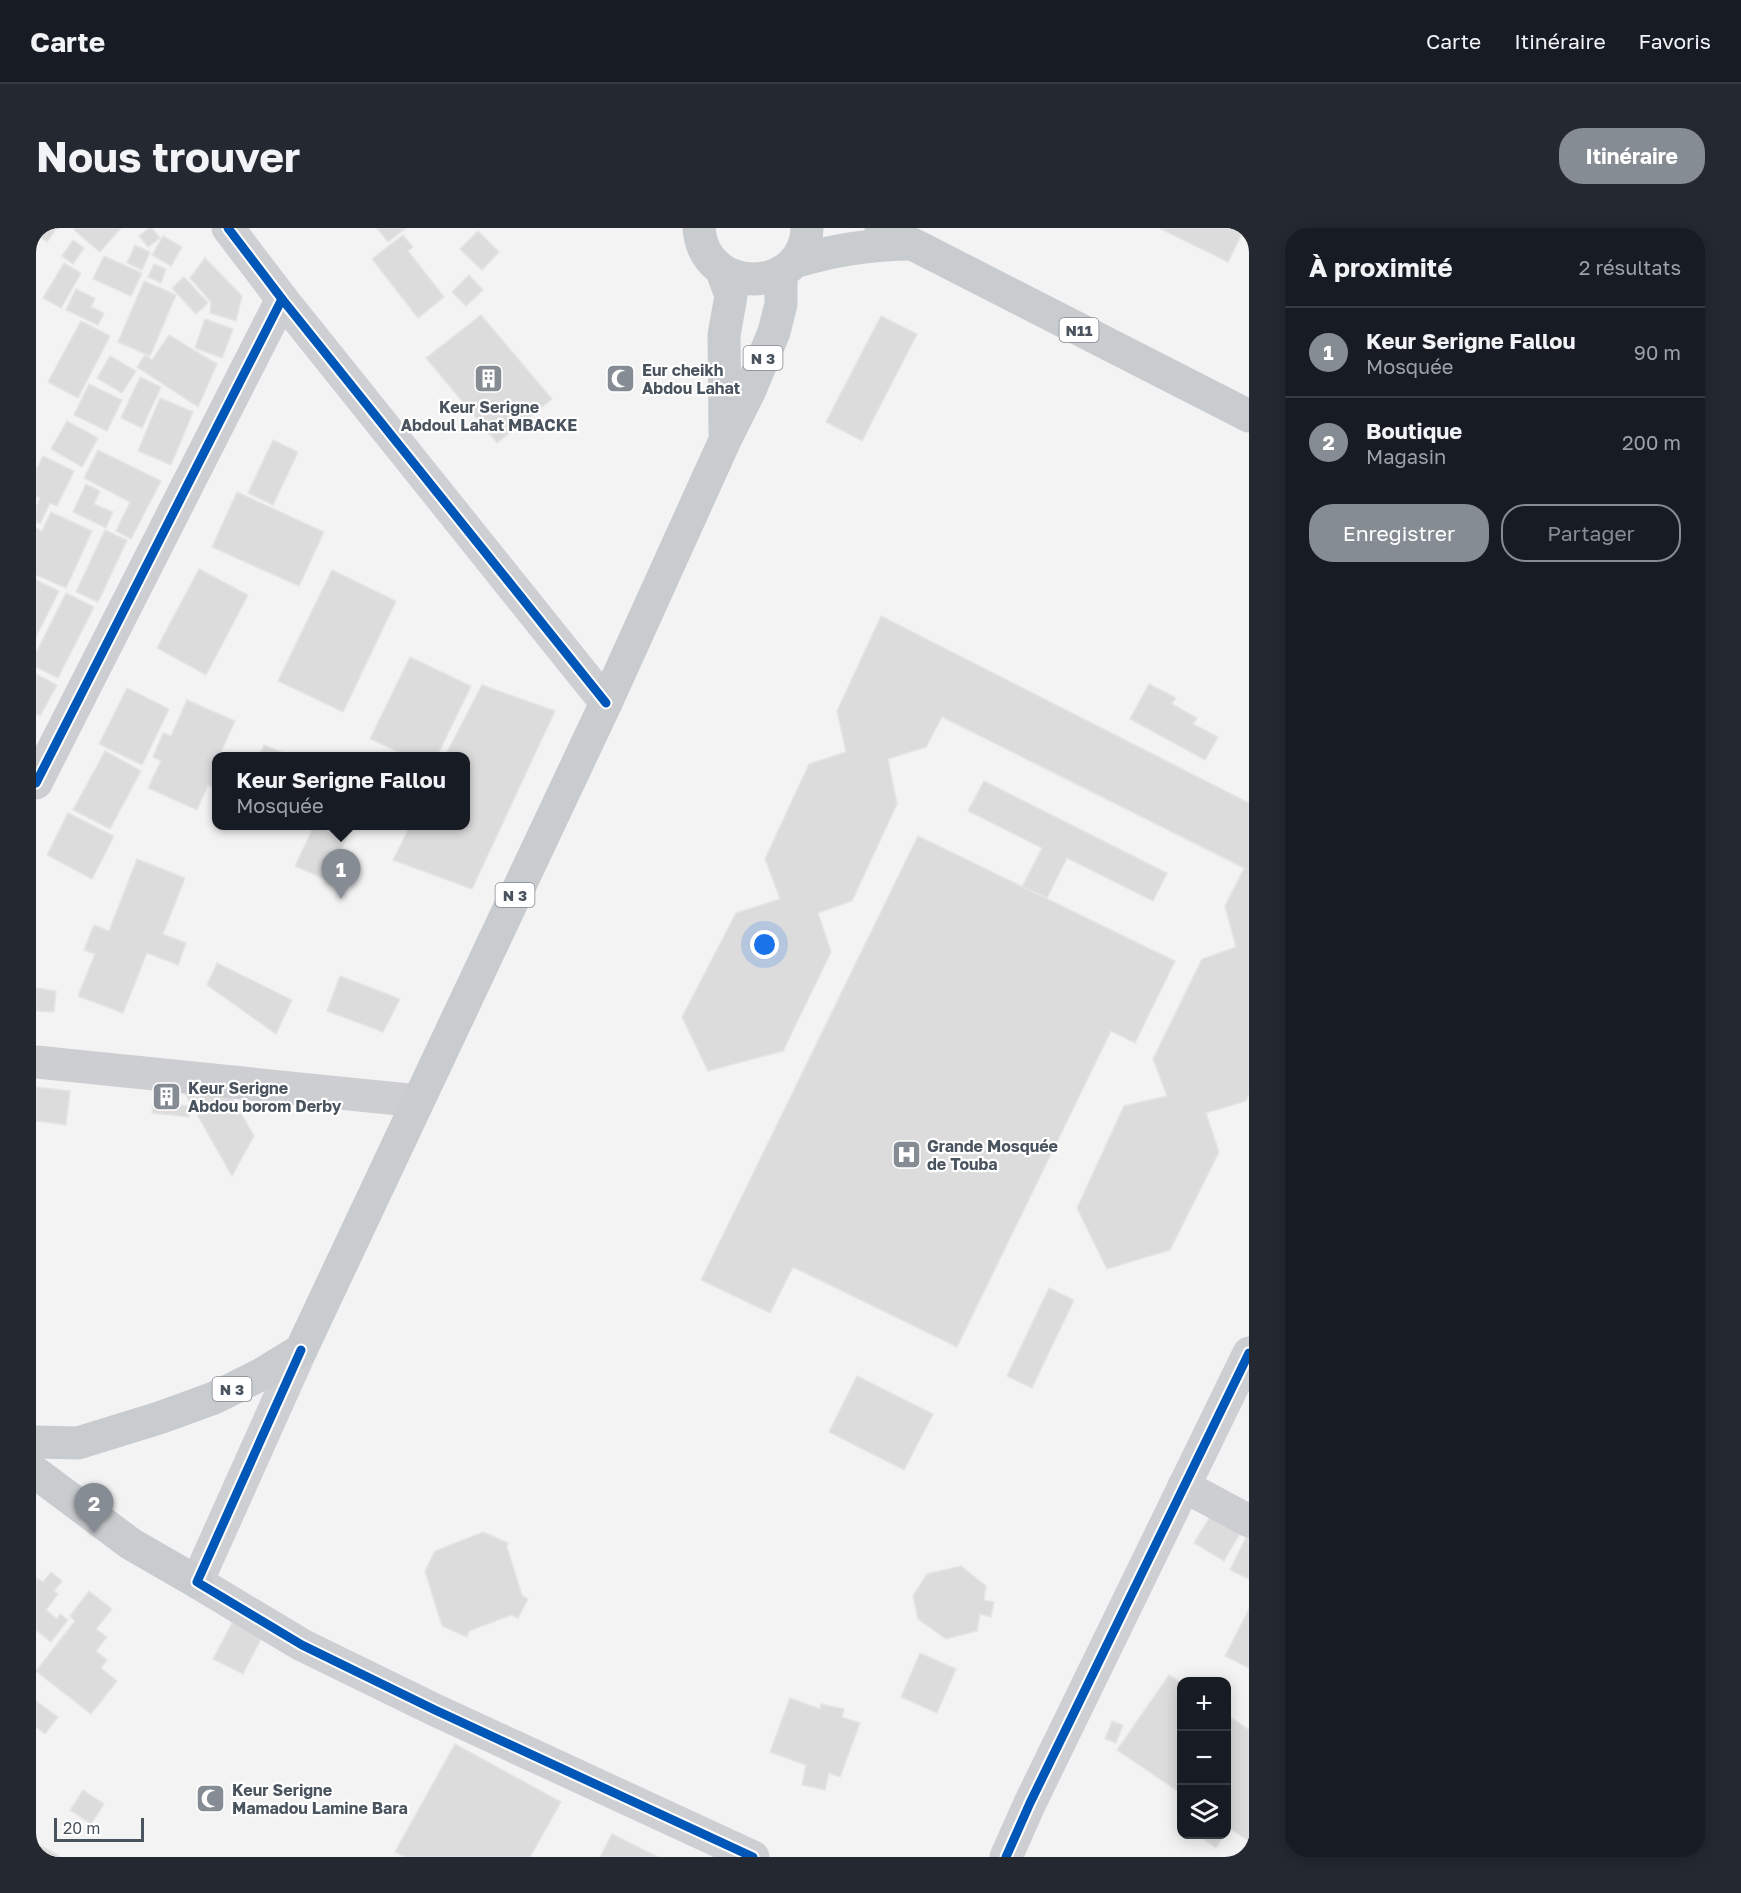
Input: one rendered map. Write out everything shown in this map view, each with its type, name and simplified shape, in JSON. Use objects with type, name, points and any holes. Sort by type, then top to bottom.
[{"type":"main road","points":[[699,228],[703,246],[711,260],[722,271],[752,280],[767,278],[787,267],[839,250],[869,245],[895,236]]},
{"type":"main road","points":[[787,267],[802,249],[807,228]]},
{"type":"main road","name":"N11","points":[[895,236],[1249,416]]},
{"type":"main road","name":"N 3","points":[[36,1442],[78,1443],[159,1418],[214,1398],[262,1374],[301,1350],[750,390],[774,333],[787,267]]},
{"type":"main road","name":"N 3","points":[[722,271],[730,296],[724,334],[726,438]]},
{"type":"main road","points":[[36,1473],[131,1544],[197,1582]]},
{"type":"street","points":[[228,228],[282,299],[606,702]]},
{"type":"street","points":[[36,783],[282,299]]},
{"type":"street","points":[[36,1062],[418,1101]]},
{"type":"street","points":[[301,1350],[197,1582],[302,1645],[435,1710],[753,1857]]},
{"type":"street","points":[[1006,1857],[1035,1792],[1249,1353]]},
{"type":"street","points":[[1184,1486],[1249,1521]]},
{"type":"building","points":[[36,228],[57,228],[47,242],[36,234]]},
{"type":"building","points":[[76,228],[121,228],[100,252],[74,230]]},
{"type":"building","points":[[152,228],[160,238],[148,247],[139,236]]},
{"type":"building","points":[[377,228],[406,228],[388,242]]},
{"type":"building","points":[[1159,228],[1245,228],[1228,262]]},
{"type":"building","points":[[478,231],[499,252],[482,270],[460,249]]},
{"type":"building","points":[[403,235],[413,247],[408,251],[444,297],[418,318],[372,259]]},
{"type":"building","points":[[163,236],[182,247],[171,266],[152,255]]},
{"type":"building","points":[[73,240],[84,248],[73,264],[62,256]]},
{"type":"building","points":[[135,245],[150,252],[142,270],[127,263]]},
{"type":"building","points":[[104,256],[142,273],[131,296],[93,279]]},
{"type":"building","points":[[205,258],[242,296],[236,321],[210,313],[211,302],[190,278]]},
{"type":"building","points":[[64,263],[81,273],[61,308],[43,298]]},
{"type":"building","points":[[154,264],[166,269],[161,283],[148,277]]},
{"type":"building","points":[[469,275],[483,290],[466,306],[452,292]]},
{"type":"building","points":[[184,277],[208,303],[196,314],[172,288]]},
{"type":"building","points":[[144,281],[176,295],[150,356],[118,342]]},
{"type":"building","points":[[76,289],[95,298],[91,307],[104,313],[98,325],[66,310]]},
{"type":"building","name":"Keur Serigne Abdoul Lahat MBACKE","points":[[481,315],[552,399],[497,443],[426,358]]},
{"type":"building","points":[[881,316],[917,334],[862,441],[826,422]]},
{"type":"building","points":[[205,319],[233,329],[222,358],[195,348]]},
{"type":"building","points":[[81,321],[110,336],[78,398],[48,382]]},
{"type":"building","points":[[169,335],[217,364],[198,407],[137,367],[145,355],[152,360]]},
{"type":"building","points":[[110,356],[136,371],[122,393],[97,378]]},
{"type":"building","points":[[140,377],[161,387],[142,428],[121,418]]},
{"type":"building","points":[[89,384],[122,400],[107,431],[74,415]]},
{"type":"building","points":[[160,398],[193,412],[171,465],[138,451]]},
{"type":"building","points":[[67,421],[98,438],[82,467],[51,449]]},
{"type":"building","points":[[273,440],[298,452],[273,505],[248,493]]},
{"type":"building","points":[[98,450],[161,481],[131,539],[116,531],[130,502],[84,478]]},
{"type":"building","points":[[43,456],[74,471],[57,506],[50,503],[40,524],[36,522],[36,507],[40,498],[36,496],[36,470]]},
{"type":"building","points":[[86,484],[100,491],[94,504],[113,512],[106,528],[73,512]]},
{"type":"building","points":[[237,492],[324,532],[299,586],[212,547]]},
{"type":"building","points":[[51,512],[92,531],[66,588],[36,575],[36,528],[42,531]]},
{"type":"building","points":[[105,530],[127,540],[98,602],[76,592]]},
{"type":"building","points":[[199,569],[248,595],[206,675],[157,648]]},
{"type":"building","points":[[332,570],[396,601],[343,712],[278,681]]},
{"type":"building","points":[[36,580],[59,591],[36,637]]},
{"type":"building","points":[[66,593],[94,607],[58,678],[36,667],[36,653]]},
{"type":"building","points":[[881,616],[1249,803],[1249,1094],[1246,1101],[1206,1113],[1219,1152],[1170,1250],[1107,1269],[1077,1208],[1124,1106],[1167,1096],[1153,1059],[1202,959],[1236,947],[1225,906],[1244,868],[942,717],[926,747],[888,759],[897,804],[852,901],[818,913],[831,952],[783,1051],[708,1071],[682,1017],[736,913],[780,899],[765,859],[809,764],[846,752],[837,711]]},
{"type":"building","points":[[410,657],[471,686],[439,752],[398,752],[370,739]]},
{"type":"building","points":[[36,674],[57,685],[40,716],[36,714]]},
{"type":"building","points":[[1149,684],[1176,698],[1172,704],[1197,718],[1193,724],[1218,737],[1205,760],[1130,719]]},
{"type":"building","points":[[482,685],[555,711],[472,889],[393,860],[408,830],[470,830],[470,752],[447,752]]},
{"type":"building","points":[[127,688],[169,709],[142,765],[99,744]]},
{"type":"building","points":[[187,700],[235,721],[221,752],[212,752],[212,787],[208,785],[197,810],[148,788],[161,761],[153,757],[163,733],[171,736]]},
{"type":"building","points":[[264,745],[281,752],[261,752]]},
{"type":"building","points":[[105,751],[141,771],[110,829],[73,810]]},
{"type":"building","points":[[984,781],[1167,873],[1153,901],[1067,858],[1047,898],[1022,887],[1042,848],[968,811]]},
{"type":"building","points":[[68,813],[114,836],[92,879],[47,855]]},
{"type":"building","points":[[312,830],[350,830],[327,880],[295,866]]},
{"type":"building","name":"Grande Mosquée de Touba","points":[[918,836],[1175,961],[1135,1043],[1111,1031],[957,1347],[793,1267],[770,1313],[701,1280]]},
{"type":"building","points":[[137,859],[185,878],[163,934],[186,943],[178,965],[147,953],[123,1013],[78,996],[95,954],[84,950],[94,925],[109,931]]},
{"type":"building","points":[[217,963],[292,1000],[276,1034],[207,985]]},
{"type":"building","points":[[340,976],[400,999],[383,1032],[327,1011]]},
{"type":"building","points":[[36,988],[56,991],[54,1012],[36,1011]]},
{"type":"building","name":"Keur Serigne Abdou borom Derby","points":[[155,1086],[181,1089],[179,1105],[190,1106],[189,1117],[152,1113]]},
{"type":"building","points":[[36,1087],[70,1091],[66,1125],[36,1121]]},
{"type":"building","points":[[182,1088],[230,1094],[254,1136],[232,1176]]},
{"type":"building","points":[[1049,1288],[1074,1300],[1032,1388],[1007,1376]]},
{"type":"building","points":[[857,1376],[933,1414],[904,1470],[829,1432]]},
{"type":"building","points":[[1214,1510],[1243,1528],[1224,1561],[1194,1543]]},
{"type":"building","points":[[1249,1531],[1249,1579],[1230,1570]]},
{"type":"building","points":[[483,1532],[508,1543],[507,1547],[522,1595],[528,1599],[518,1618],[511,1615],[469,1631],[467,1637],[442,1626],[425,1571],[435,1551]]},
{"type":"building","points":[[961,1566],[986,1586],[984,1600],[994,1602],[991,1617],[980,1614],[977,1631],[946,1639],[918,1619],[913,1596],[927,1574]]},
{"type":"building","points":[[51,1572],[62,1581],[54,1591],[58,1594],[46,1610],[57,1619],[60,1614],[68,1620],[51,1642],[36,1630],[36,1578],[43,1582]]},
{"type":"building","points":[[89,1591],[112,1609],[96,1629],[107,1637],[96,1651],[107,1660],[101,1668],[117,1681],[91,1714],[36,1671],[75,1621],[70,1616]]},
{"type":"building","points":[[1249,1609],[1249,1668],[1225,1656]]},
{"type":"building","points":[[233,1621],[262,1637],[243,1674],[213,1659]]},
{"type":"building","points":[[920,1653],[956,1669],[937,1713],[901,1697]]},
{"type":"building","points":[[1169,1675],[1177,1680],[1177,1791],[1117,1750]]},
{"type":"building","points":[[790,1698],[820,1709],[821,1704],[844,1709],[842,1717],[860,1723],[840,1777],[829,1773],[825,1790],[802,1785],[806,1765],[770,1752]]},
{"type":"building","points":[[36,1701],[58,1717],[45,1734],[36,1727]]},
{"type":"building","points":[[1231,1717],[1249,1730],[1249,1841],[1231,1829]]},
{"type":"building","points":[[1112,1721],[1123,1725],[1116,1743],[1105,1739]]},
{"type":"building","points":[[455,1744],[561,1802],[530,1857],[405,1857],[395,1852]]},
{"type":"building","points":[[83,1790],[104,1804],[91,1824],[70,1810]]},
{"type":"building","points":[[612,1834],[658,1857],[600,1857]]},
{"type":"building","points":[[1204,1839],[1222,1839],[1216,1848]]},
{"type":"building","points":[[36,1843],[58,1855],[57,1857],[36,1857]]},
{"type":"cycle path","points":[[228,228],[282,299],[606,703]]},
{"type":"cycle path","points":[[36,783],[282,299]]},
{"type":"cycle path","points":[[301,1350],[197,1582],[302,1645],[435,1710],[753,1857]]},
{"type":"cycle path","points":[[1006,1857],[1030,1803],[1249,1353]]},
{"type":"place","name":"Keur Serigne Abdoul Lahat MBACKE","points":[[489,379]]},
{"type":"place","name":"Eur cheikh Abdou Lahat","points":[[621,379]]},
{"type":"place","name":"Keur Serigne Fallou","points":[[341,899]]},
{"type":"place","name":"Keur Serigne Abdou borom Derby","points":[[167,1097]]},
{"type":"place","name":"Grande Mosquée de Touba","points":[[906,1155]]},
{"type":"place","name":"Boutique","points":[[94,1533]]},
{"type":"place","name":"Keur Serigne Mamadou Lamine Bara","points":[[211,1799]]}]
